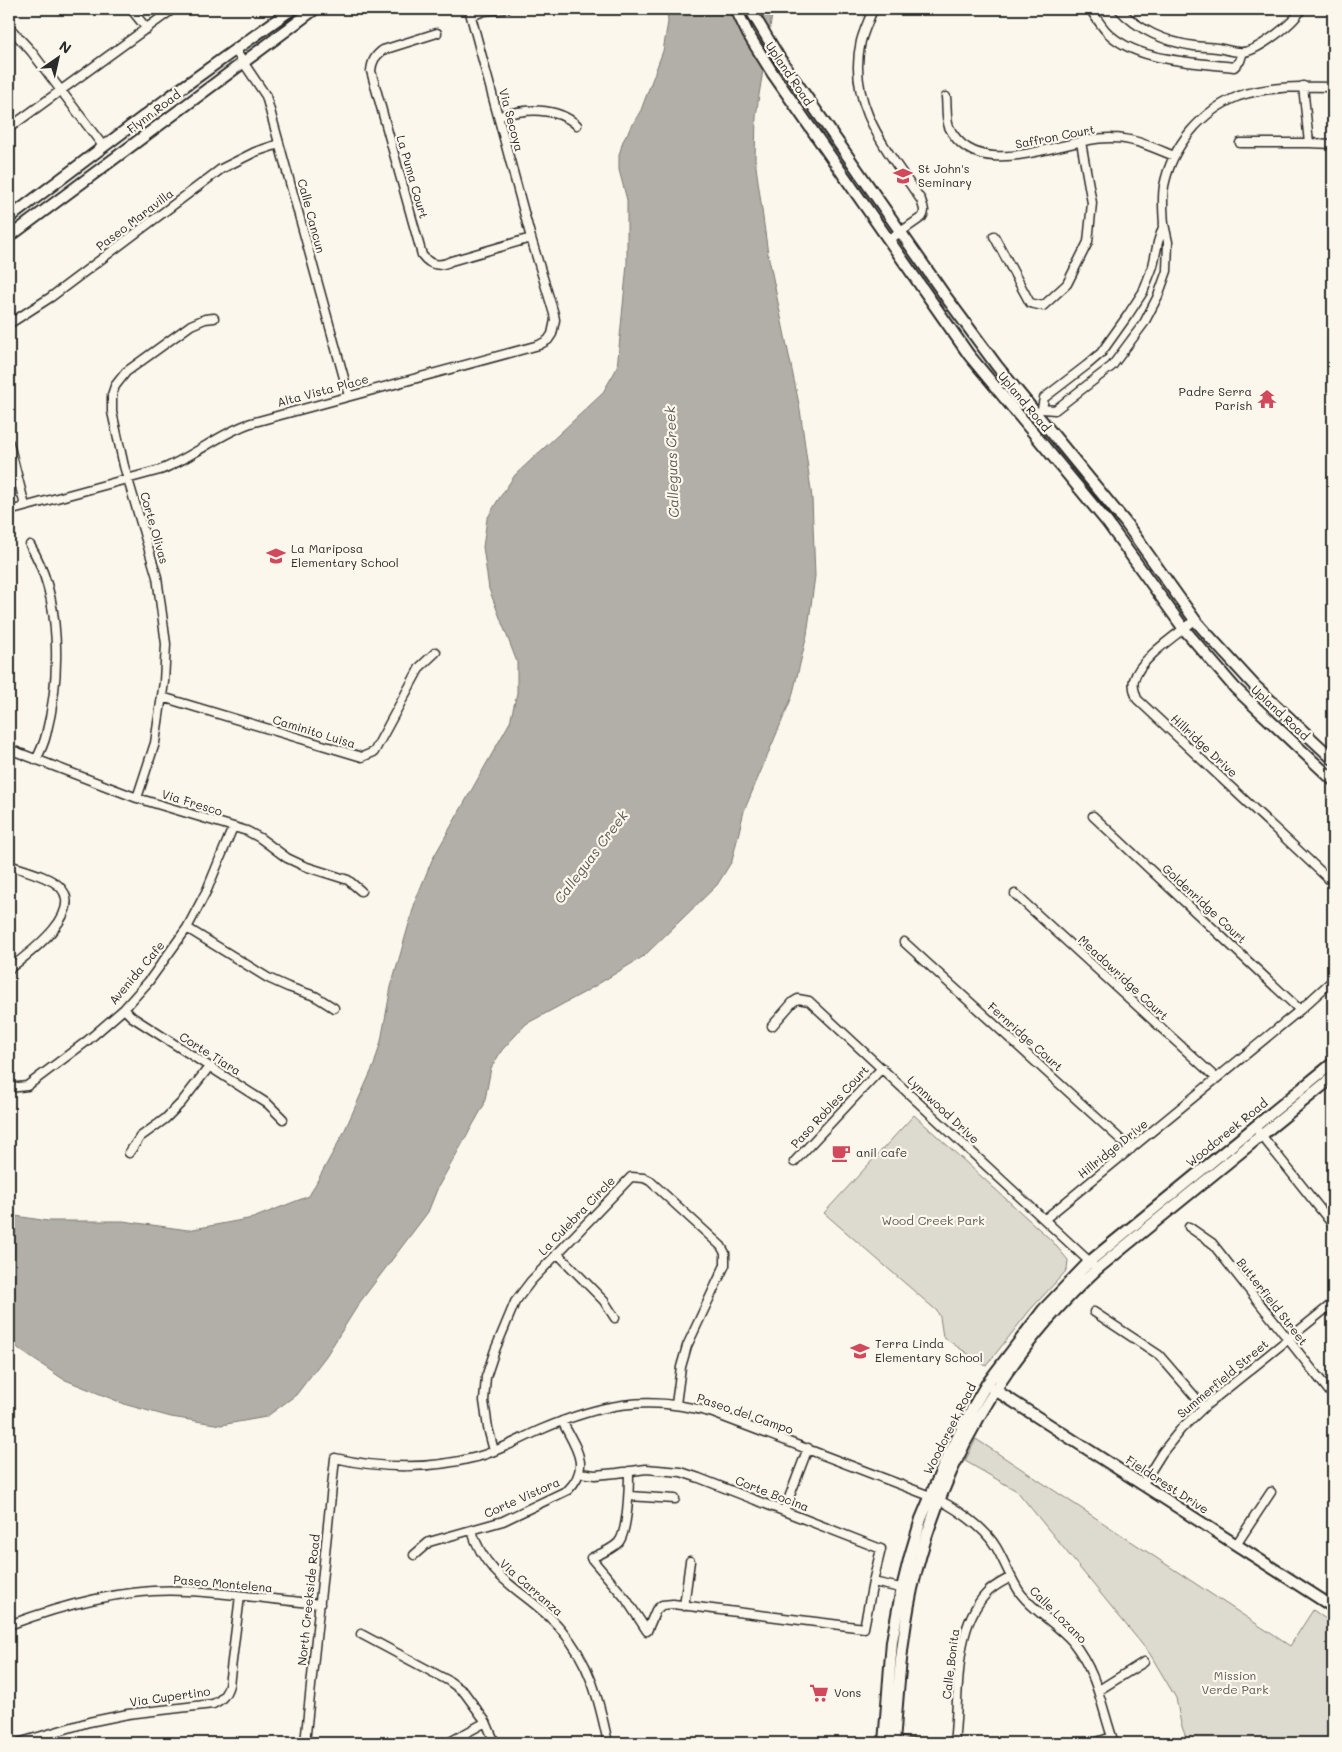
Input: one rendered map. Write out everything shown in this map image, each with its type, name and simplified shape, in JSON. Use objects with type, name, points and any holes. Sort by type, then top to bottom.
[{"type":"main road","name":"Flynn Road","points":[[9,218],[102,146],[292,9]]},
{"type":"main road","name":"Flynn Road","points":[[9,237],[315,9]]},
{"type":"main road","name":"Upland Road","points":[[736,9],[748,34],[773,74],[970,355],[1107,522],[1184,629],[1235,688],[1333,780]]},
{"type":"main road","name":"Upland Road","points":[[750,9],[780,59],[992,359],[1125,522],[1195,620],[1254,685],[1333,759]]},
{"type":"main road","name":"Woodcreek Road","points":[[1258,1131],[1333,1062]]},
{"type":"main road","name":"Woodcreek Road","points":[[889,1742],[892,1641],[907,1590],[910,1556],[935,1498],[960,1431],[1043,1310],[1093,1265],[1258,1131],[1333,1076]]},
{"type":"main road","name":"Fieldcrest Drive","points":[[990,1387],[1236,1545],[1331,1602]]},
{"type":"street","points":[[131,9],[147,29]]},
{"type":"street","points":[[9,128],[173,9]]},
{"type":"street","points":[[470,12],[506,9]]},
{"type":"street","points":[[1090,9],[1106,31],[1117,40],[1133,49],[1148,54],[1169,59],[1234,67],[1240,62],[1242,52]]},
{"type":"street","points":[[1120,9],[1136,25],[1168,40],[1194,46],[1242,52],[1251,49],[1283,29],[1296,18],[1301,9]]},
{"type":"street","points":[[872,11],[861,42],[858,64],[862,101],[868,117],[884,146],[925,209],[922,217],[889,240]]},
{"type":"street","name":"Via Secoya","points":[[470,12],[531,238]]},
{"type":"street","points":[[9,28],[31,51],[102,146]]},
{"type":"street","name":"La Puma Court","points":[[437,33],[382,50],[372,63],[371,71],[422,255],[426,261],[442,266],[452,261],[531,238]]},
{"type":"street","name":"Calle Cancun","points":[[235,50],[266,96],[349,396]]},
{"type":"street","points":[[1303,86],[1309,143]]},
{"type":"street","points":[[1164,224],[1153,266],[1143,292],[1101,352],[1044,398],[1042,409],[1055,410],[1112,366],[1144,322],[1158,296],[1167,270],[1168,242],[1163,207],[1164,187],[1170,163],[1196,125],[1214,108],[1240,96],[1261,91],[1303,86],[1333,87]]},
{"type":"street","name":"Saffron Court","points":[[946,97],[948,126],[961,144],[980,154],[1011,157],[1080,142],[1112,138],[1141,142],[1174,156]]},
{"type":"street","points":[[499,116],[513,113],[552,111],[568,117],[577,125]]},
{"type":"street","points":[[994,236],[1030,303],[1043,306],[1066,284],[1088,242],[1092,203],[1080,142]]},
{"type":"street","points":[[1240,142],[1333,144]]},
{"type":"street","name":"Paseo Maravilla","points":[[9,324],[52,297],[221,169],[254,152],[280,144]]},
{"type":"street","name":"Alta Vista Place","points":[[9,511],[128,479],[174,464],[221,435],[240,426],[539,345],[548,340],[554,327],[554,314],[531,238]]},
{"type":"street","name":"Corte Olivas","points":[[137,798],[155,743],[164,682],[166,644],[161,601],[149,548],[128,479],[112,412],[112,395],[115,386],[126,372],[191,325],[205,319],[214,318]]},
{"type":"street","points":[[9,443],[25,506]]},
{"type":"street","points":[[30,545],[42,568],[50,596],[56,647],[52,706],[46,737],[36,760]]},
{"type":"street","name":"Hillridge Drive","points":[[1195,620],[1154,653],[1137,672],[1133,690],[1137,699],[1333,883]]},
{"type":"street","name":"Caminito Luisa","points":[[162,697],[362,757],[374,752],[420,667],[436,652]]},
{"type":"street","name":"Via Fresco","points":[[9,749],[137,798],[247,831],[287,858],[304,866],[348,880],[361,891]]},
{"type":"street","name":"Goldenridge Court","points":[[1093,816],[1300,1010]]},
{"type":"street","name":"Avenida Cafe","points":[[9,1088],[27,1086],[87,1041],[124,1009],[149,981],[187,928],[207,890],[233,827]]},
{"type":"street","points":[[9,865],[52,881],[62,890],[66,902],[66,910],[60,922],[31,951],[9,969]]},
{"type":"street","name":"Meadowridge Court","points":[[1016,894],[1216,1078]]},
{"type":"street","points":[[187,928],[268,978],[315,996],[334,1008]]},
{"type":"street","name":"Fernridge Court","points":[[904,942],[1131,1149]]},
{"type":"street","name":"Hillridge Drive","points":[[1045,1219],[1300,1010],[1333,980]]},
{"type":"street","name":"Lynnwood Drive","points":[[772,1026],[793,1002],[798,999],[809,1001],[1093,1265]]},
{"type":"street","name":"Corte Tiara","points":[[124,1009],[132,1018],[268,1104],[283,1119]]},
{"type":"street","points":[[129,1153],[140,1137],[165,1119],[182,1103],[209,1066]]},
{"type":"street","name":"Paso Robles Court","points":[[794,1162],[882,1068]]},
{"type":"street","points":[[1258,1131],[1333,1225]]},
{"type":"street","name":"La Culebra Circle","points":[[494,1450],[484,1401],[486,1377],[515,1302],[531,1281],[626,1181],[636,1177],[650,1181],[721,1246],[725,1253],[725,1265],[687,1346],[681,1367],[676,1404]]},
{"type":"street","name":"Butterfield Street","points":[[1189,1228],[1212,1243],[1333,1396]]},
{"type":"street","points":[[557,1254],[604,1301],[615,1318]]},
{"type":"street","name":"Summerfield Street","points":[[1142,1485],[1181,1429],[1204,1407],[1333,1303]]},
{"type":"street","points":[[1094,1312],[1159,1355],[1204,1407]]},
{"type":"street","name":"Paseo del Campo","points":[[334,1458],[388,1466],[425,1466],[479,1456],[562,1420],[596,1409],[650,1403],[676,1404],[713,1413],[935,1498]]},
{"type":"street","points":[[562,1420],[577,1452],[581,1465],[580,1473]]},
{"type":"street","points":[[784,1511],[808,1448]]},
{"type":"street","name":"North Creekside Road","points":[[305,1743],[334,1458]]},
{"type":"street","name":"Corte Bocina","points":[[580,1473],[617,1473],[646,1469],[681,1472],[699,1478],[881,1549],[873,1582]]},
{"type":"street","points":[[629,1470],[629,1496],[622,1536],[610,1549],[591,1558],[626,1599],[647,1631],[656,1610],[662,1605],[864,1628],[873,1582],[907,1590]]},
{"type":"street","name":"Corte Vistora","points":[[414,1555],[429,1542],[503,1521],[568,1490],[580,1473]]},
{"type":"street","points":[[1236,1545],[1271,1492]]},
{"type":"street","points":[[629,1496],[675,1499]]},
{"type":"street","name":"Calle Lozano","points":[[935,1498],[948,1504],[985,1534],[995,1545],[1021,1594],[1071,1640],[1088,1665],[1099,1690],[1113,1740]]},
{"type":"street","name":"Via Carranza","points":[[472,1531],[482,1557],[494,1571],[548,1616],[574,1646],[594,1683],[608,1743]]},
{"type":"street","points":[[684,1606],[690,1561]]},
{"type":"street","name":"Calle Bonita","points":[[954,1743],[965,1630],[973,1612],[987,1593],[998,1583],[1012,1577]]},
{"type":"street","name":"Paseo Montelena","points":[[9,1625],[36,1615],[101,1598],[146,1592],[186,1591],[320,1604]]},
{"type":"street","name":"Via Cupertino","points":[[18,1743],[89,1722],[128,1714],[213,1704],[219,1701],[224,1697],[229,1685],[240,1596]]},
{"type":"street","points":[[361,1634],[464,1692],[486,1722],[495,1743]]},
{"type":"street","points":[[1099,1690],[1144,1662]]},
{"type":"street","points":[[448,1743],[486,1722]]},
{"type":"street","points":[[1094,1743],[1113,1740]]},
{"type":"street","points":[[889,1742],[912,1743]]},
{"type":"green space","name":"Wood Creek Park","points":[[914,1115],[1051,1240],[1068,1260],[1067,1270],[1030,1310],[986,1366],[943,1337],[940,1317],[937,1311],[824,1213]]},
{"type":"green space","name":"Mission Verde Park","points":[[976,1439],[1290,1646],[1313,1610],[1333,1624],[1333,1743],[1188,1743],[1181,1724],[1176,1698],[1150,1654],[1017,1491],[965,1461]]},
{"type":"water","name":"Calleguas Creek","points":[[667,9],[773,9],[756,117],[755,159],[768,254],[800,409],[812,498],[815,576],[807,635],[792,697],[744,811],[732,861],[717,885],[644,956],[585,992],[526,1024],[502,1050],[491,1068],[484,1105],[438,1187],[428,1212],[360,1302],[326,1356],[296,1395],[266,1417],[221,1425],[171,1417],[127,1405],[63,1379],[20,1350],[9,1339],[9,1215],[48,1221],[123,1221],[188,1230],[253,1218],[309,1196],[343,1134],[374,1065],[381,1041],[391,987],[416,899],[432,860],[510,722],[517,693],[517,662],[489,589],[483,547],[487,519],[515,475],[602,394],[617,368],[627,264],[627,200],[619,170],[619,155],[623,141],[641,110],[663,51],[668,22]]},
{"type":"place","name":"St John's Seminary","points":[[903,176]]},
{"type":"place","name":"Padre Serra Parish","points":[[1267,399]]},
{"type":"place","name":"La Mariposa Elementary School","points":[[276,556]]},
{"type":"place","name":"anil cafe","points":[[841,1153]]},
{"type":"place","name":"Terra Linda Elementary School","points":[[860,1351]]},
{"type":"place","name":"Vons","points":[[819,1693]]}]
